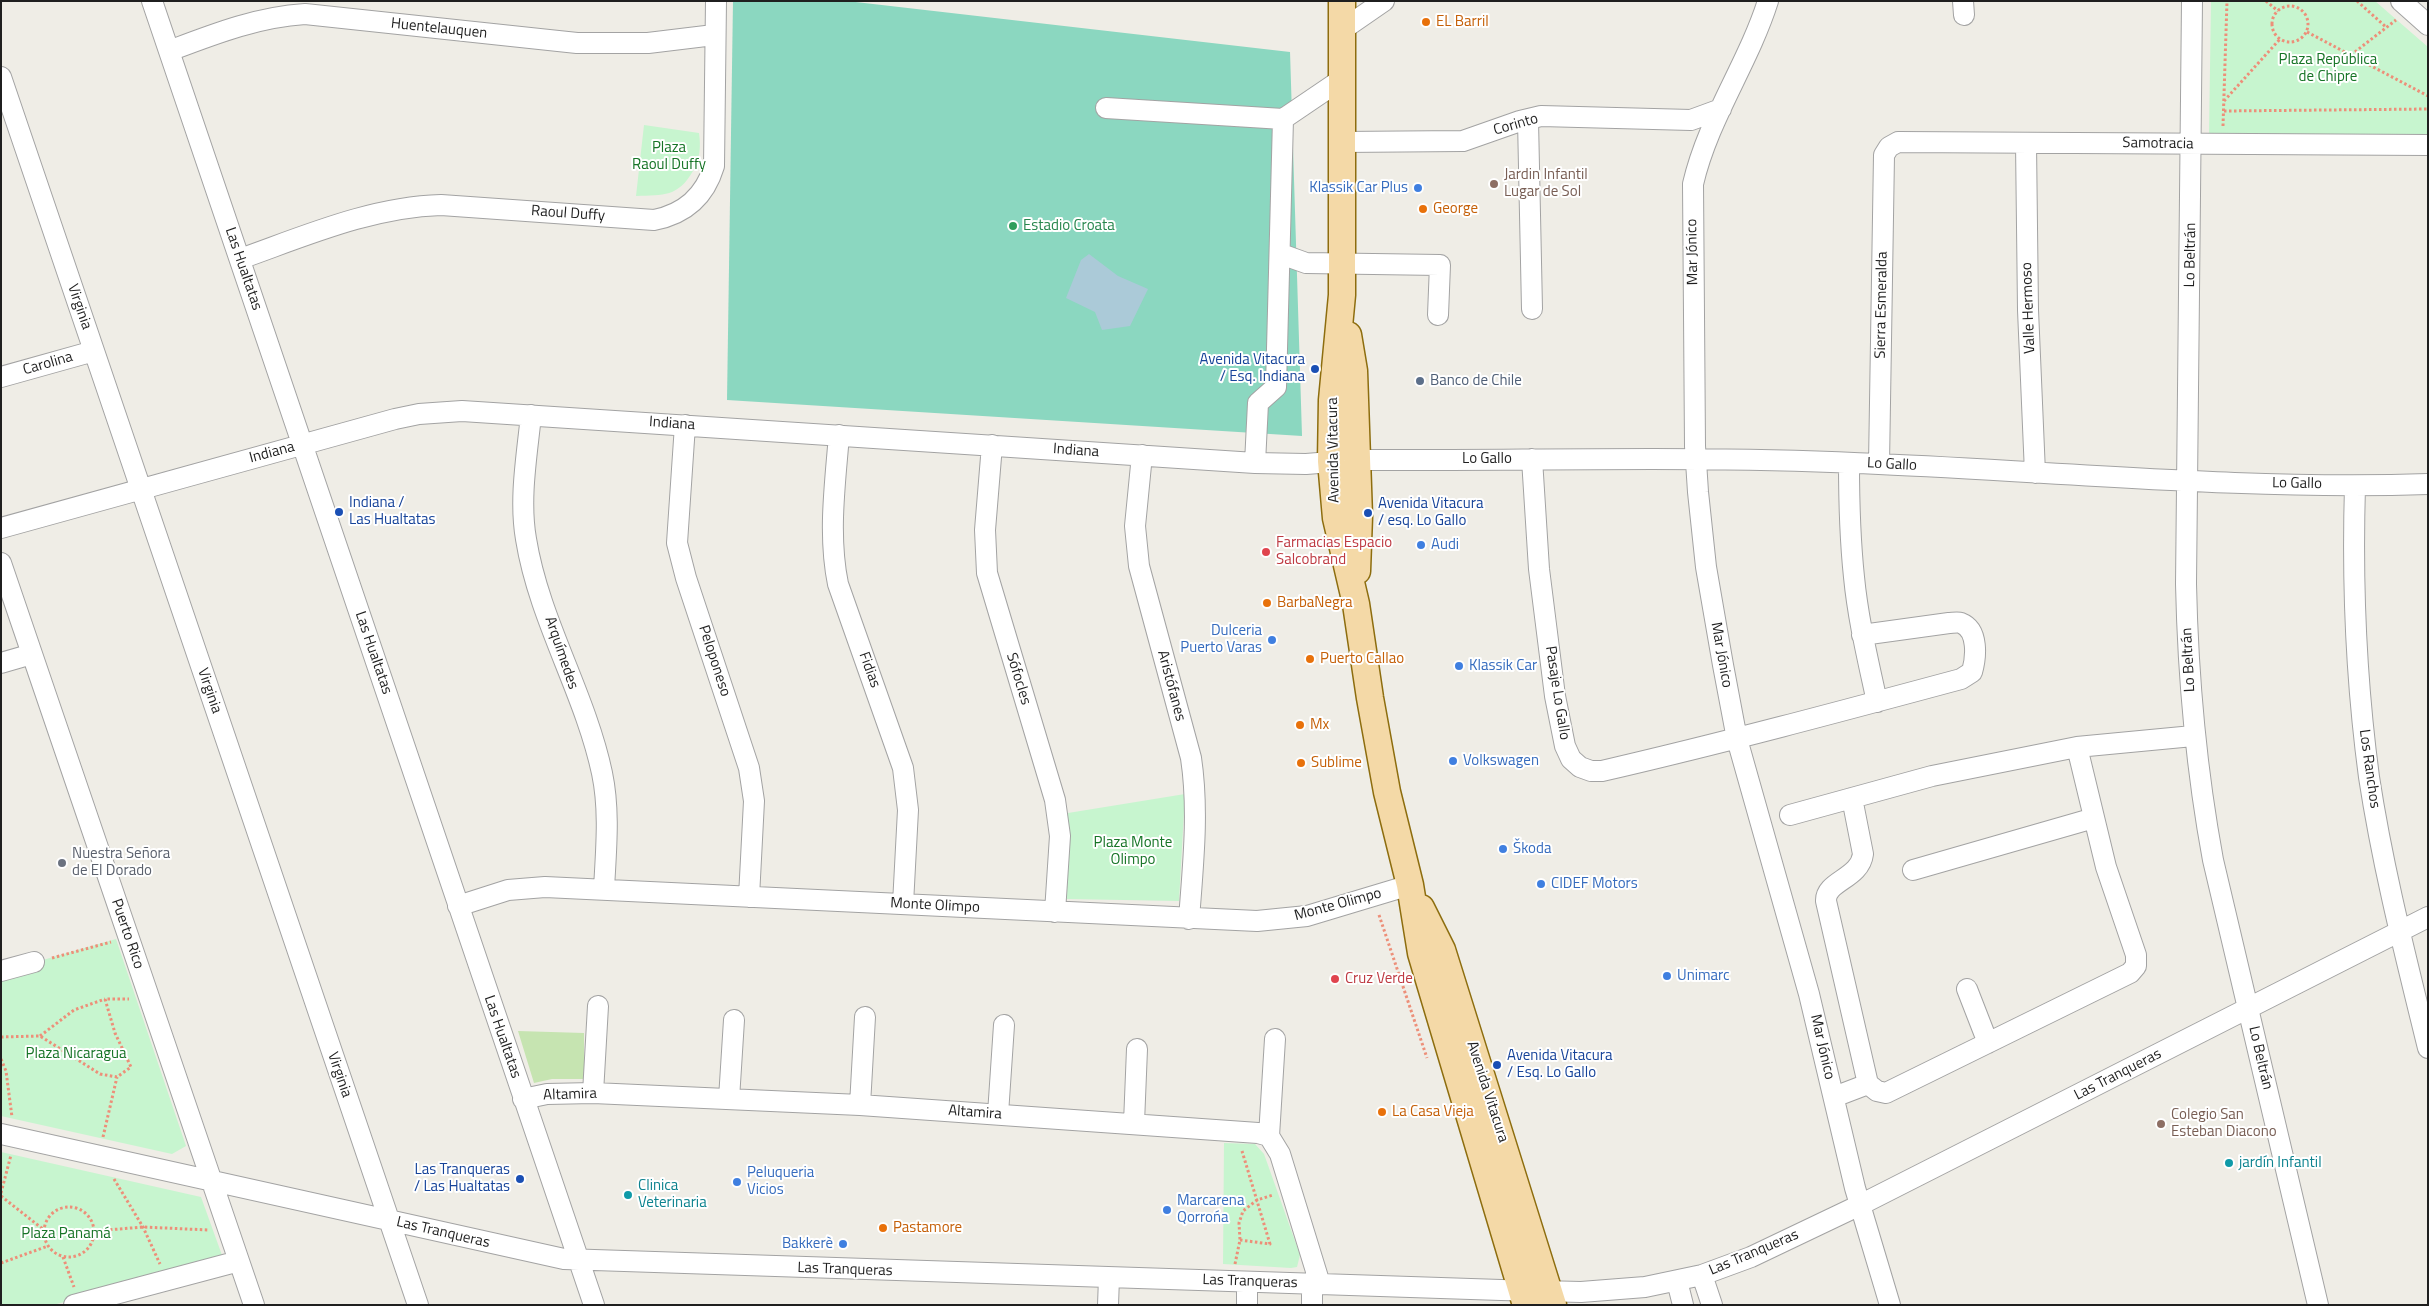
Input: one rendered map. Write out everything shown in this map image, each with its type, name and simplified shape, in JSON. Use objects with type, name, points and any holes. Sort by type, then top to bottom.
[{"type":"main road","name":"Avenida Vitacura","points":[[1342,1],[1342,295],[1354,371],[1344,461],[1360,516],[1356,604],[1387,792],[1410,884],[1416,927],[1427,978],[1524,1298]]},
{"type":"main road","name":"Avenida Vitacura","points":[[1410,884],[1442,950],[1551,1298]]},
{"type":"street","name":"Las Hualtatas","points":[[152,1],[594,1305]]},
{"type":"street","name":"Raoul Duffy","points":[[240,259],[376,212],[415,206],[467,206],[654,220],[677,213],[696,200],[704,190],[714,166],[714,35],[716,1]]},
{"type":"street","points":[[1342,30],[1384,1]]},
{"type":"street","name":"Mar Jónico","points":[[1768,1],[1759,28],[1708,138],[1697,168],[1692,198],[1696,460],[1706,566],[1737,739],[1809,994],[1860,1205],[1890,1305]]},
{"type":"street","name":"Lo Beltrán","points":[[2192,1],[2188,663],[2193,736],[2213,860],[2318,1305]]},
{"type":"street","points":[[2406,5],[2428,25]]},
{"type":"street","name":"Huentelauquen","points":[[169,50],[246,23],[305,14],[577,43],[648,43],[714,35]]},
{"type":"street","name":"Virginia","points":[[1,77],[418,1305]]},
{"type":"street","points":[[1106,108],[1283,119],[1342,79]]},
{"type":"street","name":"Corinto","points":[[1342,142],[1463,141],[1542,116],[1691,120],[1722,109]]},
{"type":"street","points":[[1255,463],[1258,403],[1276,387],[1281,254],[1283,119]]},
{"type":"street","points":[[1528,120],[1532,309]]},
{"type":"street","points":[[1691,120],[1705,130],[1708,138]]},
{"type":"street","name":"Samotracia","points":[[1889,147],[1898,142],[2428,145]]},
{"type":"street","name":"Valle Hermoso","points":[[2026,143],[2028,310],[2035,473]]},
{"type":"street","name":"Sierra Esmeralda","points":[[1879,464],[1884,155],[1889,147]]},
{"type":"street","points":[[1281,254],[1306,263],[1440,265],[1438,314]]},
{"type":"street","name":"Carolina","points":[[1,377],[94,351]]},
{"type":"street","name":"Indiana","points":[[1,528],[419,414],[462,411],[1255,463],[1306,464],[1344,461]]},
{"type":"street","name":"Arquímedes","points":[[530,415],[524,505],[525,537],[537,582],[602,772],[606,798],[607,830],[604,890]]},
{"type":"street","name":"Peloponeso","points":[[685,425],[678,543],[686,578],[751,775],[754,801],[749,897]]},
{"type":"street","name":"Fidias","points":[[839,435],[832,521],[834,561],[838,584],[902,768],[908,810],[903,904]]},
{"type":"street","name":"Sófocles","points":[[992,445],[985,530],[987,573],[1055,800],[1060,836],[1055,912]]},
{"type":"street","name":"Aristófanes","points":[[1142,455],[1136,526],[1139,566],[1191,758],[1194,781],[1196,804],[1189,919]]},
{"type":"street","name":"Lo Gallo","points":[[1344,461],[1532,459],[1849,462],[2188,480],[2355,486],[2428,484]]},
{"type":"street","name":"Pasaje Lo Gallo","points":[[1532,459],[1541,588],[1555,696],[1565,746],[1571,759],[1580,767],[1591,771],[1602,771],[1737,739],[1877,702],[1961,679],[1972,672],[1976,659],[1975,645],[1971,632],[1962,624],[1949,623],[1862,635]]},
{"type":"street","points":[[1849,462],[1854,578],[1862,635],[1877,702]]},
{"type":"street","name":"Los Ranchos","points":[[2355,486],[2354,606],[2362,717],[2378,829],[2399,931],[2428,1048]]},
{"type":"street","name":"Puerto Rico","points":[[1,562],[254,1305]]},
{"type":"street","points":[[1,663],[32,654]]},
{"type":"street","points":[[1790,815],[1932,776],[2077,748],[2193,736]]},
{"type":"street","points":[[1852,798],[1863,854],[1862,863],[1854,872],[1830,889],[1826,895],[1826,901],[1868,1084],[1877,1091],[1886,1094],[2130,973],[2136,966],[2136,955],[2106,866],[2077,748]]},
{"type":"street","points":[[1913,870],[2094,818]]},
{"type":"street","name":"Monte Olimpo","points":[[458,906],[521,888],[545,887],[1257,922],[1286,919],[1327,911],[1410,884]]},
{"type":"street","name":"Las Tranqueras","points":[[8,1135],[543,1256],[578,1260],[1316,1284],[1524,1298],[1551,1298],[1613,1291],[1648,1296],[1677,1281],[1702,1275],[1751,1257],[1860,1205],[2248,1010],[2428,917]]},
{"type":"street","points":[[1,971],[34,962]]},
{"type":"street","points":[[1968,989],[1988,1043]]},
{"type":"street","points":[[593,1093],[598,1006]]},
{"type":"street","points":[[860,1105],[865,1018]]},
{"type":"street","points":[[729,1099],[734,1020]]},
{"type":"street","points":[[998,1114],[1004,1025]]},
{"type":"street","points":[[1275,1039],[1269,1136],[1280,1154],[1316,1284],[1312,1305]]},
{"type":"street","points":[[1134,1123],[1137,1049]]},
{"type":"street","points":[[1834,1097],[1868,1084]]},
{"type":"street","name":"Altamira","points":[[523,1099],[547,1094],[593,1093],[860,1105],[1134,1123],[1239,1131],[1269,1136]]},
{"type":"street","points":[[77,1304],[239,1261]]},
{"type":"street","points":[[1702,1275],[1712,1305]]},
{"type":"street","points":[[1108,1305],[1109,1278]]},
{"type":"street","points":[[1677,1281],[1683,1305]]},
{"type":"street","points":[[1247,1305],[1248,1282]]},
{"type":"path","points":[[2226,1],[2224,111],[2428,108]]},
{"type":"path","points":[[2266,1],[2278,11]]},
{"type":"path","points":[[2357,1],[2386,27]]},
{"type":"path","points":[[2351,55],[2386,27],[2406,5]]},
{"type":"path","points":[[2290,6],[2301,10],[2308,20],[2307,32],[2300,40],[2290,43],[2280,39],[2273,31],[2273,20],[2278,11],[2290,6]]},
{"type":"path","points":[[2307,32],[2428,96]]},
{"type":"path","points":[[2224,101],[2280,39]]},
{"type":"path","points":[[34,962],[128,938]]},
{"type":"path","points":[[40,1036],[74,1010],[105,999],[150,999]]},
{"type":"path","points":[[105,999],[115,1033],[131,1067],[117,1077],[100,1156],[143,1228],[167,1280]]},
{"type":"path","points":[[1,1037],[40,1036],[100,1074],[117,1077]]},
{"type":"path","points":[[1,1059],[6,1070],[8,1135],[1,1195],[44,1230],[48,1246],[63,1257],[73,1258],[88,1250],[94,1240],[94,1231],[90,1218],[80,1210],[72,1207],[63,1208],[52,1214],[44,1230]]},
{"type":"path","points":[[1239,1131],[1240,1147],[1257,1200],[1270,1244],[1240,1240],[1239,1223],[1243,1211],[1257,1200],[1291,1189]]},
{"type":"path","points":[[94,1231],[143,1228],[228,1230]]},
{"type":"path","points":[[1,1264],[48,1246]]},
{"type":"path","points":[[63,1257],[77,1304]]},
{"type":"green space","name":"Estadio Croata","points":[[733,1],[847,1],[1290,52],[1302,436],[727,400]]},
{"type":"green space","name":"Plaza República de Chipre","points":[[2211,1],[2375,1],[2428,47],[2428,138],[2209,135]]},
{"type":"green space","name":"Plaza Raoul Duffy","points":[[644,125],[699,133],[699,152],[693,171],[682,186],[669,193],[636,196]]},
{"type":"green space","name":"Plaza Monte Olimpo","points":[[1185,794],[1179,901],[1067,899],[1068,813]]},
{"type":"green space","name":"Plaza Nicaragua","points":[[116,939],[186,1146],[172,1154],[1,1116],[1,972]]},
{"type":"green space","points":[[518,1031],[584,1033],[584,1079],[552,1079],[534,1083]]},
{"type":"green space","points":[[1224,1143],[1255,1144],[1264,1154],[1300,1255],[1297,1267],[1223,1264]]},
{"type":"green space","name":"Plaza Panamá","points":[[1,1152],[201,1197],[223,1258],[219,1261],[53,1305],[1,1305]]},
{"type":"water","points":[[1089,254],[1118,276],[1148,289],[1130,326],[1102,330],[1095,312],[1066,298],[1081,260]]},
{"type":"place","name":"EL Barril","points":[[1426,22]]},
{"type":"place","name":"Jardin Infantil Lugar de Sol","points":[[1494,184]]},
{"type":"place","name":"Klassik Car Plus","points":[[1418,188]]},
{"type":"place","name":"George","points":[[1423,209]]},
{"type":"place","name":"Estadio Croata","points":[[1013,226]]},
{"type":"place","name":"Avenida Vitacura / Esq. Indiana","points":[[1315,369]]},
{"type":"place","name":"Banco de Chile","points":[[1420,381]]},
{"type":"place","name":"Indiana / Las Hualtatas","points":[[339,512]]},
{"type":"place","name":"Avenida Vitacura / esq. Lo Gallo","points":[[1368,513]]},
{"type":"place","name":"Audi","points":[[1421,545]]},
{"type":"place","name":"Farmacias Espacio Salcobrand","points":[[1266,552]]},
{"type":"place","name":"BarbaNegra","points":[[1267,603]]},
{"type":"place","name":"Dulceria Puerto Varas","points":[[1272,640]]},
{"type":"place","name":"Puerto Callao","points":[[1310,659]]},
{"type":"place","name":"Klassik Car","points":[[1459,666]]},
{"type":"place","name":"Mx","points":[[1300,725]]},
{"type":"place","name":"Volkswagen","points":[[1453,761]]},
{"type":"place","name":"Sublime","points":[[1301,763]]},
{"type":"place","name":"Škoda","points":[[1503,849]]},
{"type":"place","name":"Nuestra Señora de El Dorado","points":[[62,863]]},
{"type":"place","name":"CIDEF Motors","points":[[1541,884]]},
{"type":"place","name":"Unimarc","points":[[1667,976]]},
{"type":"place","name":"Cruz Verde","points":[[1335,979]]},
{"type":"place","name":"Avenida Vitacura / Esq. Lo Gallo","points":[[1497,1065]]},
{"type":"place","name":"La Casa Vieja","points":[[1382,1112]]},
{"type":"place","name":"Colegio San Esteban Diacono","points":[[2161,1124]]},
{"type":"place","name":"jardín Infantil","points":[[2229,1163]]},
{"type":"place","name":"Las Tranqueras / Las Hualtatas","points":[[520,1179]]},
{"type":"place","name":"Peluqueria Vicios","points":[[737,1182]]},
{"type":"place","name":"Clinica Veterinaria","points":[[628,1195]]},
{"type":"place","name":"Marcarena Qorrońa","points":[[1167,1210]]},
{"type":"place","name":"Pastamore","points":[[883,1228]]},
{"type":"place","name":"Bakkerè","points":[[843,1244]]}]
